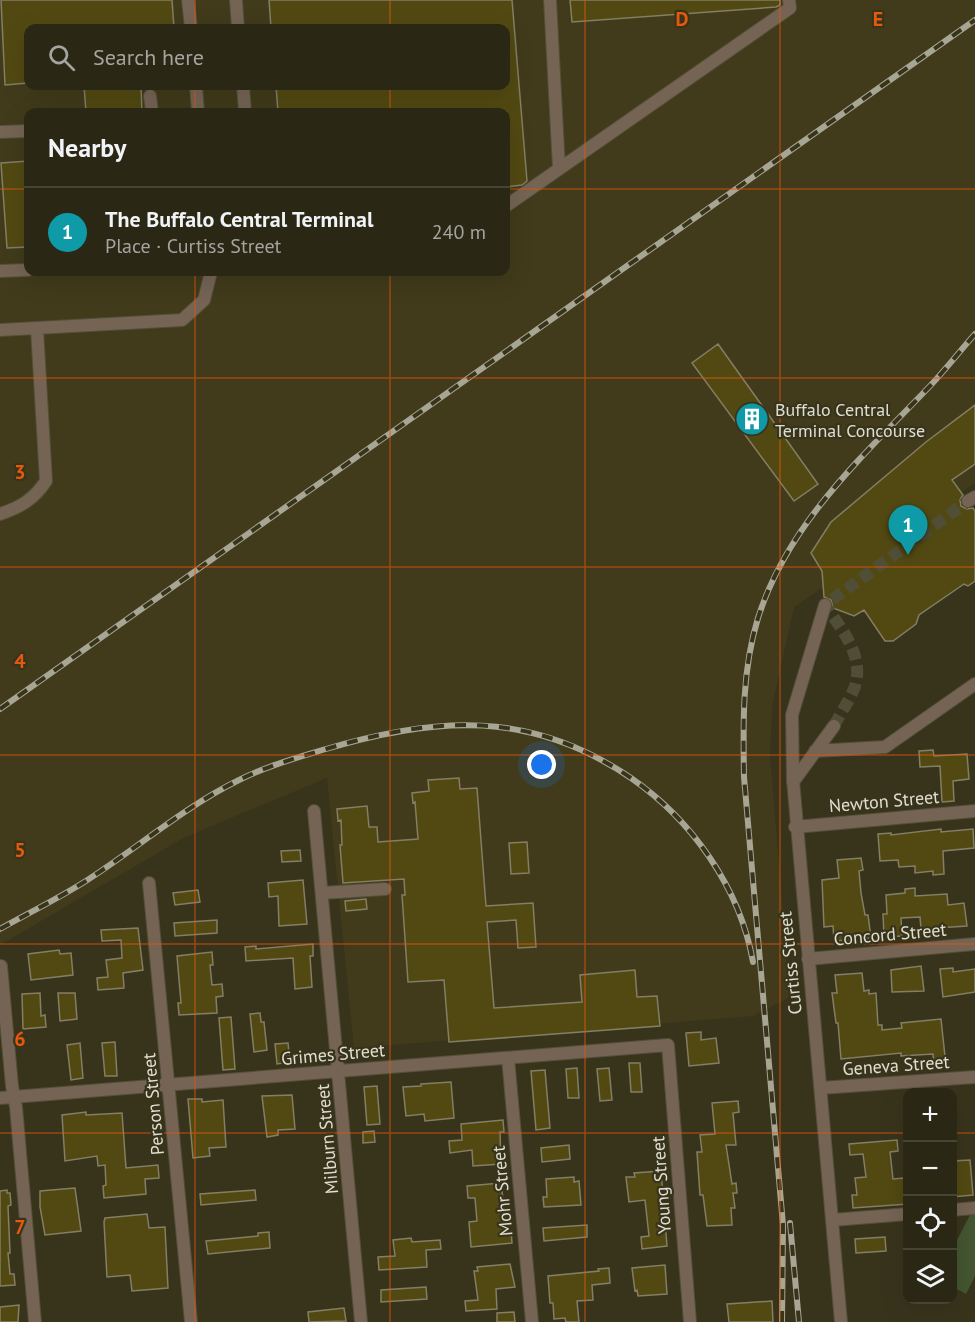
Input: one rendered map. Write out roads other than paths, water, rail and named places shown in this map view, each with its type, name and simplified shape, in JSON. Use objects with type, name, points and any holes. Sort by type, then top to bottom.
[{"type":"street","points":[[188,0],[191,24]]},
{"type":"street","points":[[236,0],[238,24]]},
{"type":"street","points":[[550,0],[559,168]]},
{"type":"street","points":[[510,203],[790,9],[789,0]]},
{"type":"street","points":[[196,90],[198,108]]},
{"type":"street","points":[[243,90],[245,108]]},
{"type":"street","points":[[150,96],[152,108]]},
{"type":"street","points":[[0,132],[24,131]]},
{"type":"street","points":[[0,271],[24,270]]},
{"type":"street","points":[[0,330],[182,320],[204,300],[210,276]]},
{"type":"street","points":[[0,513],[11,510],[36,496],[46,481],[38,329]]},
{"type":"street","name":"Curtiss Street","points":[[825,605],[792,715],[793,782],[795,827],[841,1322]]},
{"type":"street","points":[[816,751],[885,747],[975,684]]},
{"type":"street","points":[[793,782],[834,726]]},
{"type":"street","name":"Milburn Street","points":[[314,811],[340,1072],[361,1322]]},
{"type":"street","name":"Newton Street","points":[[795,827],[975,811]]},
{"type":"street","name":"Person Street","points":[[149,884],[191,1322]]},
{"type":"street","points":[[322,893],[385,889]]},
{"type":"street","name":"Concord Street","points":[[808,958],[975,944]]},
{"type":"street","points":[[1,966],[35,1322]]},
{"type":"street","name":"Grimes Street","points":[[0,1098],[668,1045]]},
{"type":"street","name":"Young Street","points":[[668,1045],[690,1322]]},
{"type":"street","name":"Mohr Street","points":[[508,1058],[532,1322]]},
{"type":"street","name":"Geneva Street","points":[[821,1088],[975,1077]]},
{"type":"street","points":[[957,1210],[975,1208]]},
{"type":"street","points":[[832,1220],[903,1214]]},
{"type":"tunnel","points":[[834,726],[854,689],[857,666],[855,655],[845,634],[825,605],[968,501]]},
{"type":"railway","points":[[0,709],[975,20]]},
{"type":"railway","points":[[782,1322],[783,1225],[744,777],[744,717],[749,657],[758,618],[771,584],[808,521],[854,465],[930,386],[975,334]]},
{"type":"railway","points":[[0,929],[81,884],[198,803],[260,771],[367,738],[406,730],[445,726],[483,726],[520,730],[557,740],[594,756],[631,778],[653,795],[693,835],[725,882],[747,935],[753,962]]},
{"type":"railway","points":[[790,1223],[799,1322]]},
{"type":"place","name":"Buffalo Central Terminal Concourse","points":[[752,419]]},
{"type":"place","name":"The Buffalo Central Terminal","points":[[908,555]]}]
